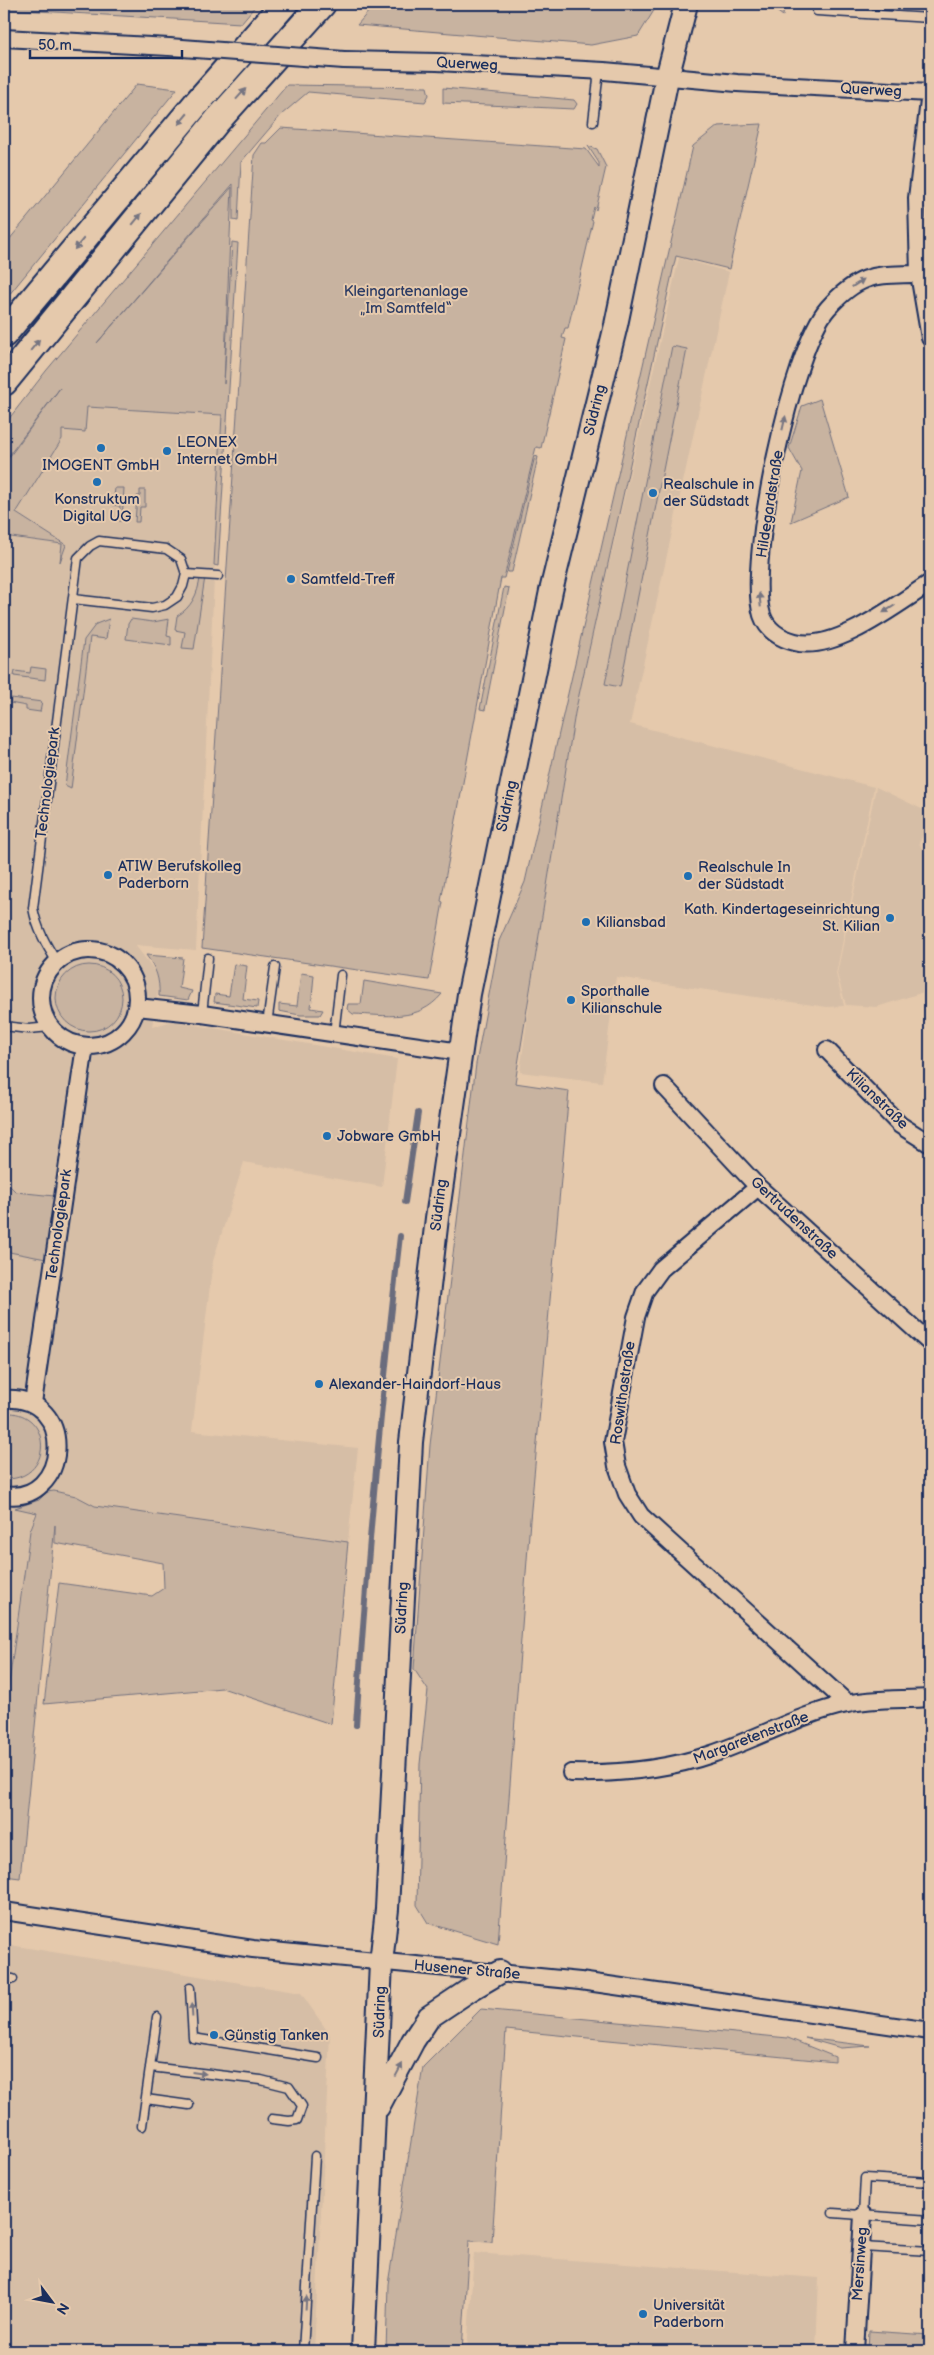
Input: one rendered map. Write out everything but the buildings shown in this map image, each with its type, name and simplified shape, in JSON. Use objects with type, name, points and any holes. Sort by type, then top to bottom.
[{"type":"highway","points":[[4,334],[196,104],[284,4]]},
{"type":"highway","points":[[4,382],[217,121],[322,4]]},
{"type":"main road","name":"Südring","points":[[363,2351],[381,1963],[387,1909],[411,1442],[437,1218],[469,994],[551,592],[616,325],[667,78],[686,4]]},
{"type":"main road","points":[[375,2112],[413,2042],[429,2017],[500,1972]]},
{"type":"street","name":"Querweg","points":[[4,38],[169,47],[344,60],[437,62],[599,71],[667,78],[930,93]]},
{"type":"street","points":[[930,93],[917,198],[930,338]]},
{"type":"street","name":"Hildegardstraße","points":[[925,274],[892,274],[864,279],[846,291],[827,309],[812,334],[787,408],[763,528],[759,589],[761,613],[767,626],[776,635],[796,643],[812,644],[837,638],[858,628],[930,583]]},
{"type":"street","points":[[84,950],[97,950],[110,954],[120,960],[132,976],[138,994],[137,1007],[126,1029],[117,1038],[106,1043],[85,1046],[70,1042],[59,1036],[50,1027],[41,1003],[45,978],[57,962],[72,953],[84,950]]},
{"type":"street","points":[[137,1007],[202,1014],[460,1052]]},
{"type":"street","name":"Technologiepark","points":[[33,1404],[85,1046]]},
{"type":"street","name":"Kilianstraße","points":[[827,1050],[900,1125],[930,1144]]},
{"type":"street","name":"Gertrudenstraße","points":[[664,1086],[758,1186],[930,1343]]},
{"type":"street","name":"Roswithastraße","points":[[758,1186],[661,1269],[645,1291],[636,1317],[628,1353],[613,1442],[617,1466],[627,1494],[641,1516],[848,1704]]},
{"type":"street","points":[[4,1399],[17,1398],[33,1404],[48,1416],[57,1435],[57,1459],[54,1468],[44,1482],[20,1495],[4,1495]]},
{"type":"street","name":"Margaretenstraße","points":[[571,1773],[630,1773],[675,1765],[712,1754],[808,1716],[848,1704],[930,1698]]},
{"type":"street","name":"Husener Straße","points":[[4,1911],[253,1949],[580,1981],[930,2031]]},
{"type":"street","name":"Mersinweg","points":[[855,2351],[863,2215]]},
{"type":"lane","points":[[817,11],[930,18]]},
{"type":"lane","points":[[593,122],[599,71]]},
{"type":"lane","name":"Technologiepark","points":[[57,962],[46,945],[36,922],[33,908],[59,692],[78,558],[90,546],[99,541],[166,549],[181,559],[186,574]]},
{"type":"lane","points":[[73,599],[152,608],[165,605],[177,597],[184,586],[186,574],[218,576]]},
{"type":"lane","points":[[202,1014],[208,958]]},
{"type":"lane","points":[[267,1024],[275,968]]},
{"type":"lane","points":[[334,1034],[341,976]]},
{"type":"lane","points":[[4,1026],[29,1029],[50,1027]]},
{"type":"lane","points":[[4,1978],[13,1979]]},
{"type":"lane","points":[[190,1988],[193,2038],[318,2058]]},
{"type":"lane","points":[[142,2126],[157,2017]]},
{"type":"lane","points":[[150,2067],[261,2080],[289,2087],[302,2106],[297,2120],[289,2122],[272,2118]]},
{"type":"lane","points":[[146,2099],[189,2105]]},
{"type":"lane","points":[[303,2351],[315,2156]]},
{"type":"lane","points":[[833,2213],[863,2215],[864,2178],[930,2182]]},
{"type":"lane","name":"Mersinweg","points":[[863,2215],[930,2220]]},
{"type":"lane","points":[[862,2247],[930,2251]]},
{"type":"shaded area","name":"Realschule in der Südstadt","points":[[679,258],[729,272],[630,724],[874,787],[836,974],[844,1006],[827,1007],[616,977],[602,1082],[520,1072],[537,947],[575,713]]},
{"type":"shaded area","points":[[87,407],[222,415],[196,950],[135,945],[155,971],[159,983],[152,1027],[172,1021],[397,1059],[382,1187],[244,1162],[213,1261],[192,1431],[358,1448],[348,1541],[95,1506],[76,1496],[39,1500],[30,1531],[4,1711],[4,1479],[13,1479],[38,1462],[42,1442],[39,1432],[25,1417],[16,1413],[4,1413],[4,1251],[46,1258],[54,1197],[16,1192],[4,1180],[4,536],[62,544],[61,557],[66,545],[16,513],[62,430]],"holes":[[[114,975],[122,994],[59,1012],[56,1002],[57,991]]]},
{"type":"shaded area","name":"Kath. Kindertageseinrichtung St. Kilian","points":[[876,787],[930,813],[930,822],[919,843],[930,863],[930,990],[877,1007],[846,1005],[837,974]]},
{"type":"shaded area","points":[[4,1944],[301,1993],[330,2035],[314,2351],[4,2351]]},
{"type":"shaded area","name":"Universität Paderborn","points":[[474,2253],[819,2278],[816,2351],[467,2351]]},
{"type":"green space","points":[[4,4],[257,4],[241,23],[4,9]]},
{"type":"green space","points":[[375,4],[658,4],[638,36],[591,45],[357,25]]},
{"type":"green space","points":[[767,4],[784,4],[783,16]]},
{"type":"green space","points":[[137,84],[177,89],[4,301],[4,246]]},
{"type":"green space","points":[[287,85],[427,87],[429,95],[425,102],[308,92],[281,115],[241,162],[238,221],[233,220],[233,184],[97,343],[232,187],[224,384],[232,242],[238,243],[218,566],[214,565],[222,415],[87,407],[85,432],[62,430],[62,439],[16,513],[66,545],[60,562],[62,544],[4,536],[4,464],[60,388],[4,462],[4,425],[46,371]]},
{"type":"green space","points":[[443,88],[574,100],[577,104],[574,109],[443,103]]},
{"type":"green space","points":[[762,124],[729,269],[676,256],[575,713],[515,1083],[569,1091],[530,1520],[498,1944],[428,1923],[417,1905],[420,1764],[428,1690],[414,1669],[430,1445],[476,1064],[499,941],[525,882],[693,146],[718,126]]},
{"type":"green space","name":"Kleingartenanlage „Im Samtfeld“","points":[[281,128],[586,149],[599,167],[599,163],[588,146],[597,149],[606,167],[596,210],[594,207],[591,220],[593,221],[568,328],[565,328],[562,338],[566,339],[541,448],[536,447],[504,578],[501,578],[441,901],[443,902],[429,980],[202,948],[254,155],[262,143],[266,143]]},
{"type":"green space","points":[[672,346],[687,349],[620,687],[605,684]]},
{"type":"green space","points":[[820,399],[849,497],[791,522],[802,471],[789,448],[802,406]]},
{"type":"green space","points":[[535,456],[538,457],[512,572],[507,572]]},
{"type":"green space","points":[[115,488],[124,488],[122,521],[119,521],[120,506],[113,505]]},
{"type":"green space","points":[[140,490],[145,490],[145,507],[140,507],[139,522],[135,522],[137,496],[140,496]]},
{"type":"green space","points":[[205,577],[194,649],[182,648],[185,632],[175,630],[177,616],[190,605],[198,590],[200,578]]},
{"type":"green space","points":[[504,587],[509,588],[485,710],[480,709]]},
{"type":"green space","points":[[109,619],[106,639],[90,637],[71,789],[65,786],[84,640],[96,624]]},
{"type":"green space","points":[[131,619],[153,622],[169,619],[167,636],[171,637],[171,645],[126,639],[128,624]]},
{"type":"green space","points":[[31,667],[46,669],[45,680],[14,676],[15,671],[30,673]]},
{"type":"green space","points":[[11,698],[42,702],[40,712],[26,710],[26,706],[10,703]]},
{"type":"green space","points":[[146,955],[183,958],[179,988],[192,991],[188,1000],[159,996],[157,974]]},
{"type":"green space","points":[[234,964],[247,966],[243,999],[258,1001],[257,1008],[214,1002],[215,994],[229,996]]},
{"type":"green space","points":[[89,965],[102,968],[112,975],[119,985],[122,998],[119,1011],[112,1021],[102,1028],[89,1031],[76,1028],[66,1021],[59,1011],[56,998],[59,985],[66,975],[76,968]]},
{"type":"green space","points":[[301,973],[314,975],[311,1008],[323,1010],[320,1015],[300,1015],[279,1011],[279,1004],[297,1006]]},
{"type":"green space","points":[[364,981],[442,994],[433,1003],[412,1013],[390,1016],[353,1014],[347,1009],[348,1004],[361,1004]]},
{"type":"green space","points":[[4,1180],[16,1192],[54,1196],[46,1259],[4,1251]]},
{"type":"green space","points":[[4,1413],[20,1415],[32,1422],[39,1433],[41,1445],[39,1458],[32,1469],[21,1477],[4,1479]]},
{"type":"green space","points":[[54,1491],[76,1496],[95,1506],[348,1542],[331,1724],[222,1688],[44,1704],[59,1583],[152,1596],[164,1588],[163,1563],[55,1543],[55,1525],[20,1878],[4,1876],[4,1719],[30,1531],[37,1513],[15,1508],[39,1500],[47,1492]]},
{"type":"green space","points":[[481,2009],[788,2038],[835,2057],[835,2062],[506,2030],[492,2242],[469,2241],[462,2351],[386,2351],[388,2284],[423,2067]]},
{"type":"green space","points":[[805,2038],[870,2046],[841,2048]]},
{"type":"green space","points":[[869,2331],[930,2335],[930,2351],[868,2351]]},
{"type":"waterway","points":[[405,1202],[418,1113]]},
{"type":"waterway","points":[[356,1725],[375,1480],[400,1236]]},
{"type":"place","name":"IMOGENT GmbH","points":[[101,448]]},
{"type":"place","name":"LEONEX Internet GmbH","points":[[167,451]]},
{"type":"place","name":"Konstruktum Digital UG","points":[[97,482]]},
{"type":"place","name":"Realschule in der Südstadt","points":[[653,493]]},
{"type":"place","name":"Samtfeld-Treff","points":[[291,579]]},
{"type":"place","name":"ATIW Berufskolleg Paderborn","points":[[108,875]]},
{"type":"place","name":"Realschule In der Südstadt","points":[[688,876]]},
{"type":"place","name":"Kath. Kindertageseinrichtung St. Kilian","points":[[890,918]]},
{"type":"place","name":"Kiliansbad","points":[[586,922]]},
{"type":"place","name":"Sporthalle Kilianschule","points":[[571,1000]]},
{"type":"place","name":"Jobware GmbH","points":[[327,1136]]},
{"type":"place","name":"Alexander-Haindorf-Haus","points":[[319,1384]]},
{"type":"place","name":"Günstig Tanken","points":[[214,2035]]},
{"type":"place","name":"Universität Paderborn","points":[[643,2314]]}]
